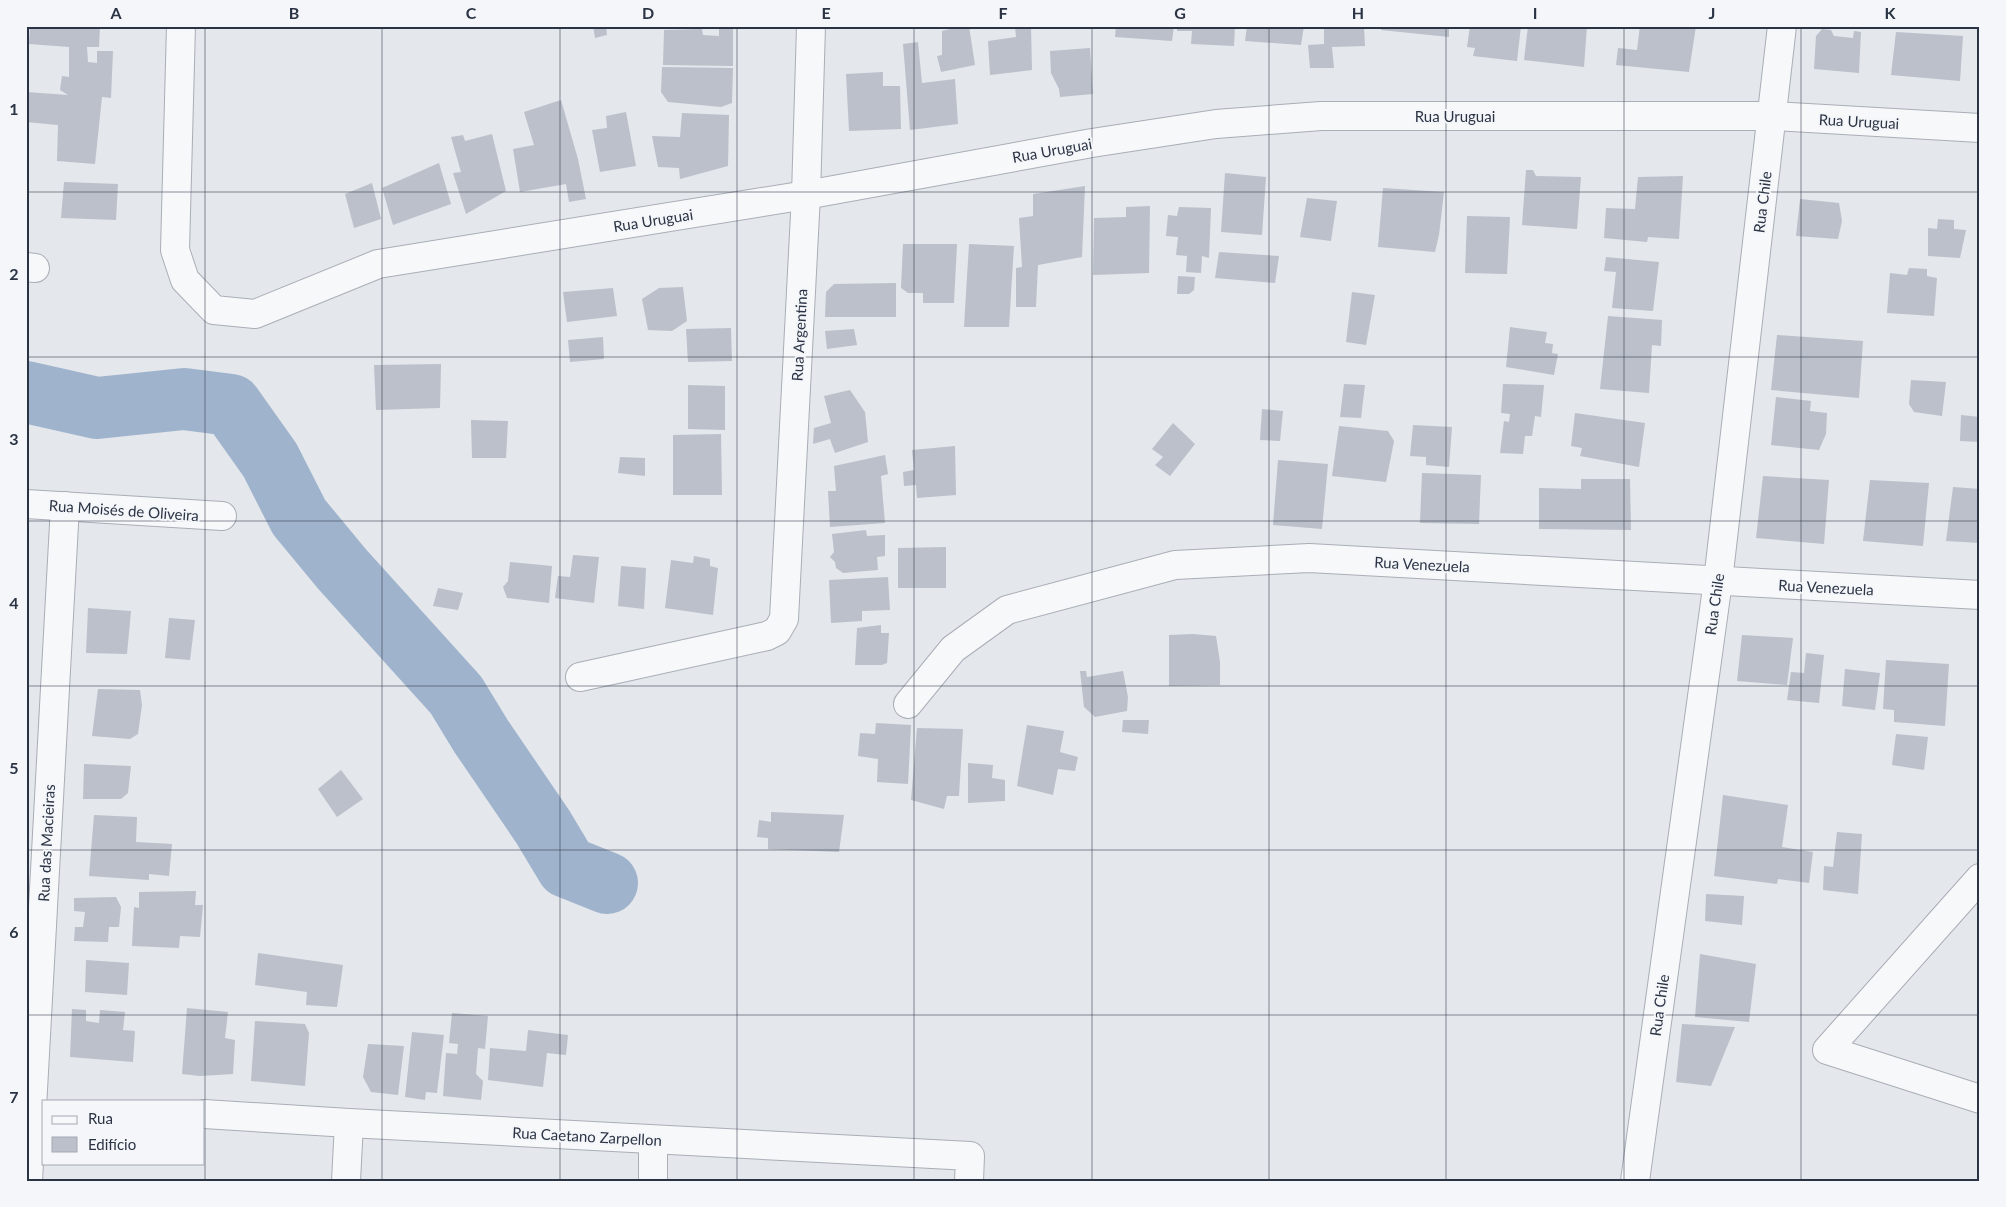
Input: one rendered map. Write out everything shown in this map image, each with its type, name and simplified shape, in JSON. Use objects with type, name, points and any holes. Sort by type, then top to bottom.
[{"type":"street","name":"Rua Uruguai","points":[[181,26],[175,250],[186,280],[214,310],[255,314],[378,264],[806,195],[1092,143],[1216,124],[1321,116],[1772,116],[1980,128]]},
{"type":"street","name":"Rua Argentina","points":[[580,677],[768,636],[777,631],[784,618],[806,195],[811,26]]},
{"type":"street","name":"Rua Chile","points":[[1636,1181],[1718,581],[1782,26]]},
{"type":"street","name":"Rua Moisés de Oliveira","points":[[26,504],[222,516]]},
{"type":"street","name":"Rua das Macieiras","points":[[28,1181],[34,1103],[65,506]]},
{"type":"street","name":"Rua Venezuela","points":[[908,704],[953,649],[1007,610],[1175,565],[1309,558],[1980,595]]},
{"type":"street","points":[[1980,878],[1827,1050],[1980,1099]]},
{"type":"street","name":"Rua Caetano Zarpellon","points":[[205,1114],[654,1140],[969,1168]]},
{"type":"street","points":[[346,1181],[350,1123]]},
{"type":"street","points":[[652,1181],[654,1140]]},
{"type":"building","points":[[30,26],[100,26],[99,47],[87,47],[88,62],[97,63],[97,51],[113,51],[111,98],[102,97],[95,164],[57,161],[58,125],[26,122],[26,92],[68,95],[60,90],[62,76],[69,77],[69,47],[29,44]]},
{"type":"building","points":[[593,26],[606,26],[607,35],[595,38]]},
{"type":"building","points":[[719,26],[733,26],[733,66],[663,65],[664,30],[702,29],[703,35],[719,36]]},
{"type":"building","points":[[969,26],[975,65],[941,72],[937,56],[942,55],[942,31]]},
{"type":"building","points":[[1015,26],[1031,26],[1032,70],[990,75],[988,41],[1016,37]]},
{"type":"building","points":[[1116,26],[1174,26],[1172,41],[1115,37]]},
{"type":"building","points":[[1177,26],[1235,26],[1234,46],[1191,44],[1192,31],[1177,31]]},
{"type":"building","points":[[1247,26],[1304,26],[1301,45],[1245,41]]},
{"type":"building","points":[[1324,26],[1364,26],[1365,46],[1332,47],[1334,68],[1310,68],[1308,45],[1324,44]]},
{"type":"building","points":[[1381,26],[1449,26],[1449,37],[1381,30]]},
{"type":"building","points":[[1470,26],[1521,26],[1517,61],[1473,56],[1475,48],[1467,47]]},
{"type":"building","points":[[1528,26],[1587,26],[1584,67],[1524,60]]},
{"type":"building","points":[[1640,26],[1696,26],[1689,72],[1616,65],[1618,48],[1637,50]]},
{"type":"building","points":[[1822,29],[1831,30],[1834,36],[1853,38],[1854,31],[1861,32],[1859,73],[1814,69],[1816,36]]},
{"type":"building","points":[[1896,32],[1963,36],[1960,81],[1891,75]]},
{"type":"building","points":[[918,42],[922,83],[955,79],[958,124],[910,130],[903,44]]},
{"type":"building","points":[[1090,48],[1093,94],[1060,97],[1059,89],[1051,73],[1050,51]]},
{"type":"building","points":[[662,67],[733,68],[732,103],[721,107],[668,102],[661,92]]},
{"type":"building","points":[[883,72],[883,86],[900,86],[901,129],[849,131],[846,74]]},
{"type":"building","points":[[561,100],[578,159],[586,199],[569,202],[566,184],[520,192],[513,149],[534,145],[524,112]]},
{"type":"building","points":[[626,112],[636,166],[600,172],[592,130],[607,128],[606,116]]},
{"type":"building","points":[[682,113],[729,115],[728,166],[680,179],[679,168],[658,167],[652,136],[680,137]]},
{"type":"building","points":[[492,134],[506,191],[466,214],[453,173],[461,172],[451,137],[463,135],[465,141]]},
{"type":"building","points":[[439,163],[451,204],[393,225],[382,188]]},
{"type":"building","points":[[1526,170],[1533,170],[1536,176],[1581,177],[1577,229],[1522,225]]},
{"type":"building","points":[[1225,173],[1266,177],[1262,235],[1221,232]]},
{"type":"building","points":[[1683,176],[1679,239],[1648,237],[1647,242],[1604,238],[1606,208],[1635,209],[1638,177]]},
{"type":"building","points":[[64,182],[118,184],[116,220],[61,218]]},
{"type":"building","points":[[372,183],[381,219],[354,228],[345,194]]},
{"type":"building","points":[[1085,186],[1082,257],[1038,265],[1036,307],[1016,307],[1016,268],[1022,267],[1019,218],[1033,216],[1033,194]]},
{"type":"building","points":[[1383,188],[1444,192],[1435,252],[1378,247]]},
{"type":"building","points":[[1307,198],[1337,201],[1331,241],[1300,237]]},
{"type":"building","points":[[1800,199],[1839,203],[1842,221],[1838,239],[1796,236]]},
{"type":"building","points":[[1150,206],[1149,273],[1093,275],[1094,218],[1126,217],[1126,207]]},
{"type":"building","points":[[1179,207],[1211,208],[1209,258],[1202,256],[1201,273],[1186,272],[1187,256],[1176,255],[1178,237],[1166,236],[1168,215],[1177,216]]},
{"type":"building","points":[[1467,216],[1510,217],[1507,274],[1465,273]]},
{"type":"building","points":[[1938,219],[1954,220],[1954,229],[1966,230],[1960,258],[1928,256],[1928,228],[1937,229]]},
{"type":"building","points":[[903,244],[957,244],[954,303],[923,303],[923,293],[908,293],[901,288]]},
{"type":"building","points":[[969,244],[1014,246],[1009,327],[964,327]]},
{"type":"building","points":[[1219,252],[1279,256],[1275,283],[1215,278]]},
{"type":"building","points":[[1606,257],[1659,262],[1653,311],[1612,308],[1616,272],[1604,271]]},
{"type":"building","points":[[1909,268],[1927,269],[1927,276],[1937,278],[1934,316],[1887,313],[1890,273],[1907,275]]},
{"type":"building","points":[[1178,276],[1195,277],[1194,290],[1189,294],[1177,294]]},
{"type":"building","points":[[896,283],[896,317],[825,317],[826,292],[834,284]]},
{"type":"building","points":[[683,287],[687,321],[672,331],[648,330],[642,299],[659,288]]},
{"type":"building","points":[[613,288],[617,316],[567,322],[563,292]]},
{"type":"building","points":[[1352,292],[1375,295],[1366,345],[1346,342]]},
{"type":"building","points":[[1608,316],[1662,320],[1661,346],[1652,345],[1649,393],[1600,389]]},
{"type":"building","points":[[1510,327],[1547,332],[1545,343],[1553,344],[1552,353],[1558,354],[1554,375],[1506,367]]},
{"type":"building","points":[[731,328],[732,361],[688,362],[686,329]]},
{"type":"building","points":[[854,329],[857,345],[827,349],[825,331]]},
{"type":"building","points":[[1777,335],[1863,341],[1859,398],[1771,390]]},
{"type":"building","points":[[603,337],[604,359],[570,362],[568,340]]},
{"type":"building","points":[[441,364],[440,408],[376,410],[374,365]]},
{"type":"building","points":[[1911,380],[1946,382],[1942,416],[1914,412],[1909,404]]},
{"type":"building","points":[[1344,384],[1365,385],[1361,418],[1340,417]]},
{"type":"building","points":[[1503,384],[1544,385],[1541,417],[1535,416],[1532,436],[1525,436],[1523,454],[1500,453],[1504,421],[1509,422],[1510,414],[1501,413]]},
{"type":"building","points":[[688,385],[725,386],[725,430],[688,429]]},
{"type":"building","points":[[850,390],[865,412],[868,442],[835,453],[830,439],[813,444],[814,428],[831,423],[824,396]]},
{"type":"building","points":[[1776,397],[1811,401],[1810,411],[1827,413],[1826,434],[1819,450],[1771,445]]},
{"type":"building","points":[[1262,409],[1283,411],[1280,441],[1260,440]]},
{"type":"building","points":[[1575,413],[1645,423],[1639,467],[1580,456],[1582,448],[1571,446]]},
{"type":"building","points":[[1961,415],[1980,417],[1980,442],[1960,441]]},
{"type":"building","points":[[471,420],[508,421],[506,458],[472,458]]},
{"type":"building","points":[[1173,423],[1195,444],[1170,476],[1155,465],[1163,457],[1152,449]]},
{"type":"building","points":[[1413,425],[1452,427],[1449,467],[1426,465],[1426,457],[1410,456]]},
{"type":"building","points":[[1339,426],[1388,431],[1394,441],[1386,482],[1332,476]]},
{"type":"building","points":[[721,434],[722,495],[673,495],[673,435]]},
{"type":"building","points":[[955,446],[956,495],[917,498],[916,485],[904,486],[903,472],[914,470],[912,450]]},
{"type":"building","points":[[885,455],[888,474],[881,476],[885,523],[830,527],[828,491],[836,491],[834,466]]},
{"type":"building","points":[[620,457],[645,458],[645,476],[618,473]]},
{"type":"building","points":[[1278,460],[1328,464],[1322,529],[1273,525]]},
{"type":"building","points":[[1422,473],[1481,475],[1479,524],[1420,523]]},
{"type":"building","points":[[1763,476],[1829,480],[1824,544],[1756,538]]},
{"type":"building","points":[[1581,479],[1630,479],[1631,530],[1539,529],[1539,488],[1581,489]]},
{"type":"building","points":[[1870,480],[1929,483],[1923,546],[1863,541]]},
{"type":"building","points":[[1953,487],[1980,489],[1980,543],[1946,541]]},
{"type":"building","points":[[866,530],[867,536],[885,535],[885,556],[877,557],[878,570],[843,573],[836,568],[835,562],[830,557],[834,552],[832,534]]},
{"type":"building","points":[[946,547],[946,588],[898,588],[898,548]]},
{"type":"building","points":[[573,555],[599,557],[594,603],[555,598],[558,576],[570,577]]},
{"type":"building","points":[[694,556],[710,559],[710,566],[718,568],[713,615],[665,608],[671,560],[693,563]]},
{"type":"building","points":[[510,562],[552,566],[549,603],[507,598],[503,587],[508,581]]},
{"type":"building","points":[[621,566],[646,568],[644,609],[618,606]]},
{"type":"building","points":[[888,577],[890,610],[862,611],[862,621],[831,623],[829,580]]},
{"type":"building","points":[[438,588],[463,593],[458,610],[433,606]]},
{"type":"building","points":[[88,608],[131,611],[127,654],[86,653]]},
{"type":"building","points":[[169,618],[195,620],[190,660],[165,658]]},
{"type":"building","points":[[881,625],[881,633],[889,633],[887,663],[882,665],[855,665],[857,628]]},
{"type":"building","points":[[1193,634],[1216,636],[1220,662],[1220,685],[1169,686],[1169,635]]},
{"type":"building","points":[[1742,635],[1793,638],[1787,685],[1737,681]]},
{"type":"building","points":[[1806,653],[1824,655],[1819,703],[1787,700],[1791,672],[1804,673]]},
{"type":"building","points":[[1886,660],[1949,664],[1945,726],[1894,722],[1894,710],[1883,709]]},
{"type":"building","points":[[1845,669],[1880,673],[1875,710],[1842,706]]},
{"type":"building","points":[[1080,671],[1086,671],[1087,677],[1123,671],[1128,697],[1127,711],[1095,717],[1084,707]]},
{"type":"building","points":[[98,689],[140,690],[142,705],[138,734],[130,739],[92,736]]},
{"type":"building","points":[[1123,720],[1149,720],[1148,734],[1122,732]]},
{"type":"building","points":[[876,723],[911,725],[908,784],[877,782],[878,759],[858,756],[860,733],[875,734]]},
{"type":"building","points":[[1027,725],[1064,731],[1060,752],[1078,757],[1075,771],[1058,769],[1053,795],[1017,786]]},
{"type":"building","points":[[917,728],[963,729],[959,796],[947,796],[944,809],[911,800]]},
{"type":"building","points":[[1896,734],[1928,737],[1924,770],[1892,765]]},
{"type":"building","points":[[968,763],[993,765],[992,778],[1005,780],[1005,801],[968,803]]},
{"type":"building","points":[[84,764],[131,766],[128,793],[121,799],[83,799]]},
{"type":"building","points":[[341,770],[363,799],[337,817],[318,789]]},
{"type":"building","points":[[1723,795],[1788,805],[1782,847],[1813,852],[1809,883],[1778,879],[1777,884],[1714,876]]},
{"type":"building","points":[[771,812],[844,815],[839,852],[768,849],[768,838],[757,837],[759,820],[771,822]]},
{"type":"building","points":[[94,815],[137,817],[136,842],[172,844],[169,876],[149,874],[149,880],[89,876]]},
{"type":"building","points":[[1837,832],[1862,834],[1858,894],[1823,890],[1824,866],[1833,867]]},
{"type":"building","points":[[196,891],[195,905],[203,905],[200,937],[180,936],[179,948],[132,946],[134,907],[139,908],[139,892]]},
{"type":"building","points":[[1706,894],[1744,896],[1742,925],[1705,921]]},
{"type":"building","points":[[116,897],[121,907],[119,927],[109,927],[108,942],[74,941],[75,927],[83,927],[85,912],[74,911],[74,898]]},
{"type":"building","points":[[258,953],[343,965],[337,1007],[306,1005],[307,992],[255,985]]},
{"type":"building","points":[[1700,954],[1756,964],[1749,1022],[1695,1017]]},
{"type":"building","points":[[86,960],[129,963],[127,995],[85,992]]},
{"type":"building","points":[[187,1008],[228,1012],[225,1038],[235,1040],[233,1074],[200,1076],[182,1074]]},
{"type":"building","points":[[72,1009],[86,1010],[86,1021],[99,1023],[100,1010],[125,1012],[123,1030],[135,1031],[133,1062],[70,1057]]},
{"type":"building","points":[[452,1013],[488,1016],[485,1049],[478,1048],[476,1074],[483,1081],[481,1100],[443,1096],[446,1053],[457,1054],[458,1044],[449,1043]]},
{"type":"building","points":[[255,1021],[305,1024],[309,1033],[305,1086],[251,1081]]},
{"type":"building","points":[[1682,1024],[1735,1027],[1711,1086],[1676,1082]]},
{"type":"building","points":[[528,1030],[568,1035],[566,1055],[547,1053],[543,1087],[488,1080],[490,1048],[526,1051]]},
{"type":"building","points":[[412,1032],[444,1035],[437,1093],[426,1092],[425,1100],[405,1097]]},
{"type":"building","points":[[368,1044],[404,1046],[398,1095],[371,1092],[363,1077]]},
{"type":"waterway","points":[[26,392],[97,408],[184,399],[231,405],[270,460],[299,517],[342,569],[456,695],[481,736],[543,827],[567,867],[607,883]]}]
